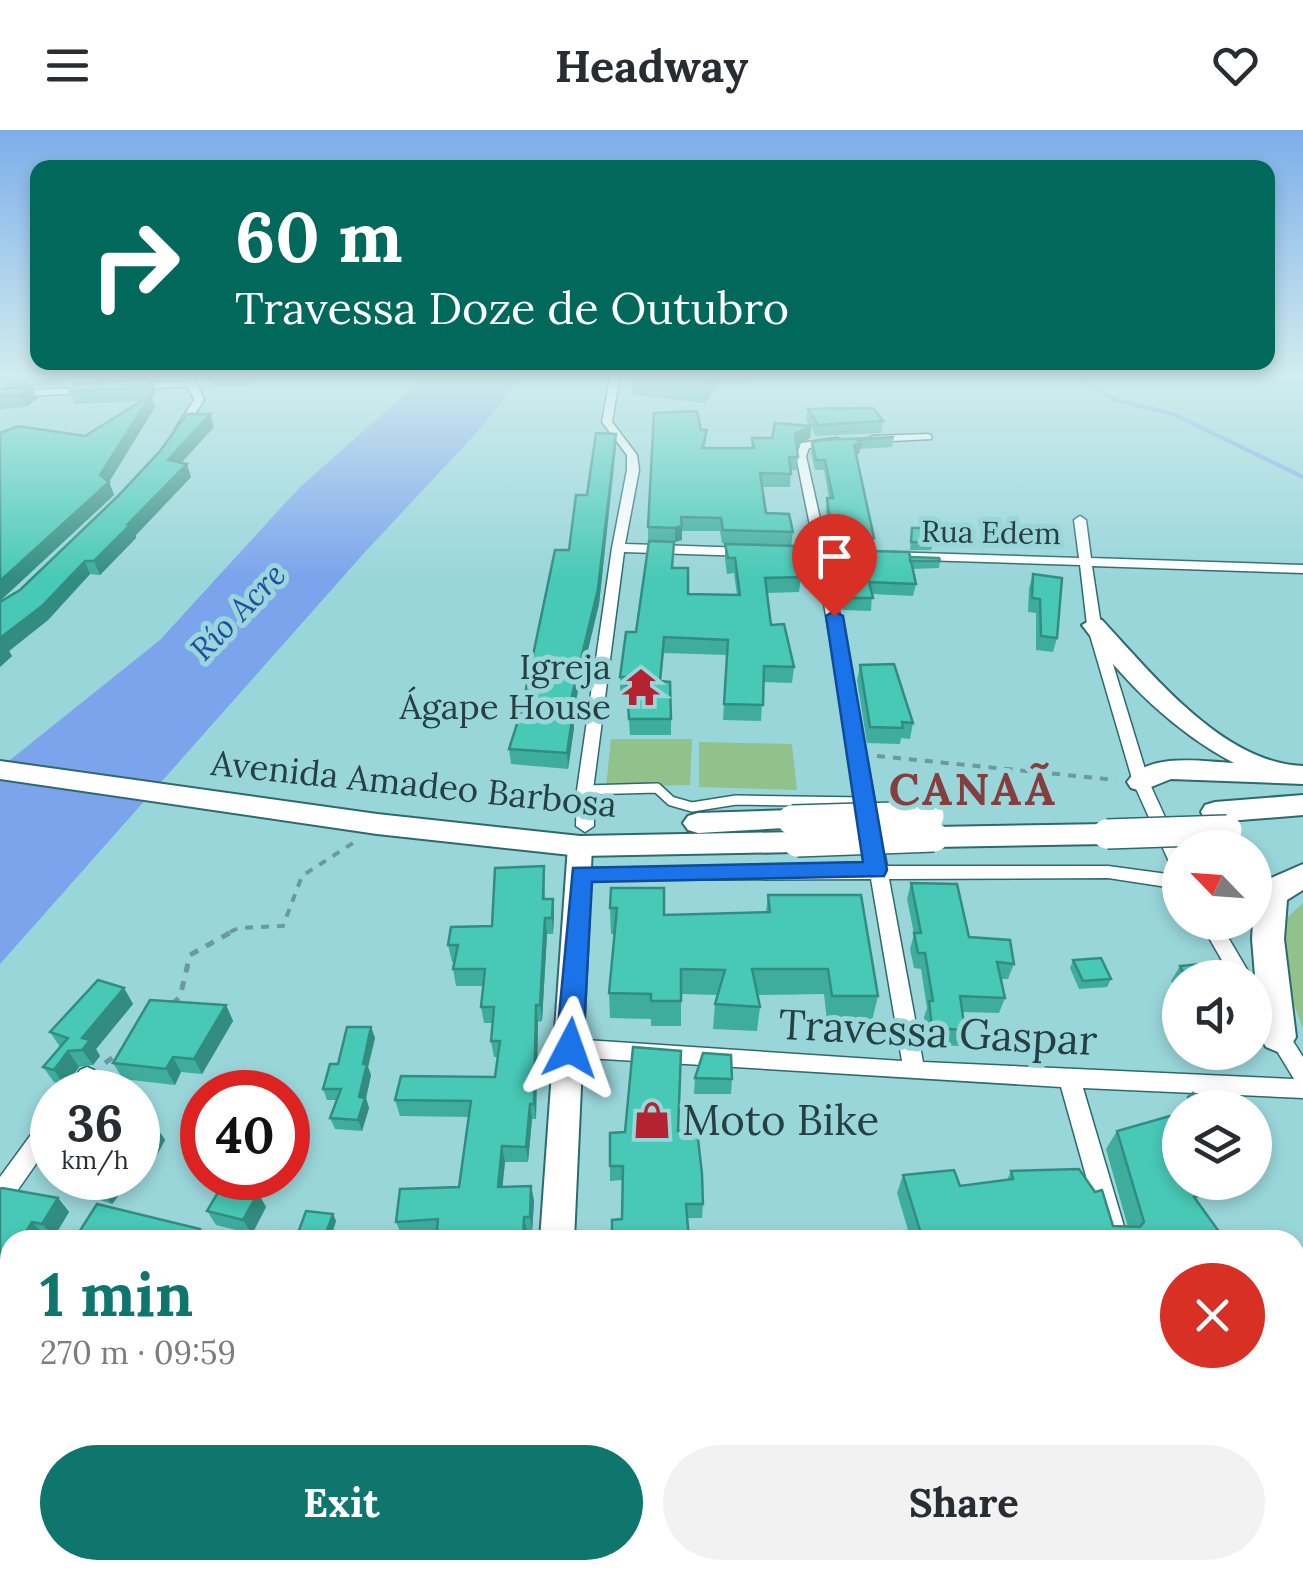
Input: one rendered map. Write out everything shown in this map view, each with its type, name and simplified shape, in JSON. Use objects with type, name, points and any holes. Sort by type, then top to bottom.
[{"type":"main road","points":[[1094,625],[1170,710],[1200,734],[1270,771]]},
{"type":"main road","name":"Avenida Amadeo Barbosa","points":[[0,754],[543,826],[582,849]]},
{"type":"main road","name":"Avenida Amadeo Barbosa","points":[[0,770],[582,849],[794,831],[1221,821],[1303,826]]},
{"type":"main road","points":[[1141,782],[1167,770],[1303,775]]},
{"type":"main road","name":"Avenida Amadeo Barbosa","points":[[1221,821],[1303,806]]},
{"type":"main road","points":[[1272,891],[1303,876]]},
{"type":"main road","points":[[1269,940],[1278,1037]]},
{"type":"street","points":[[166,446],[169,442]]},
{"type":"street","points":[[558,1230],[585,790],[618,548],[634,462],[620,442]]},
{"type":"street","points":[[822,442],[801,450],[823,554],[914,1071]]},
{"type":"street","points":[[1080,520],[1094,625],[1141,782],[1162,830]]},
{"type":"street","points":[[618,548],[842,554]]},
{"type":"street","name":"Rua Edem","points":[[879,555],[1303,570]]},
{"type":"street","points":[[582,849],[876,870],[1108,872],[1162,880]]},
{"type":"street","points":[[1272,1027],[1303,1075]]},
{"type":"street","name":"Travessa Gaspar","points":[[570,1048],[914,1071],[1303,1090]]},
{"type":"street","points":[[1069,1076],[1113,1230]]},
{"type":"street","points":[[0,1196],[30,1154]]},
{"type":"lane","points":[[585,790],[652,787],[671,801],[692,807],[736,800],[864,802]]},
{"type":"path","points":[[857,754],[1141,782]]},
{"type":"path","points":[[169,1008],[180,997],[190,954],[238,928],[283,926],[302,876],[370,832]]},
{"type":"path","points":[[99,1070],[124,1050]]},
{"type":"green space","points":[[611,739],[692,739],[690,785],[606,787]]},
{"type":"green space","points":[[699,742],[792,744],[797,790],[699,787]]},
{"type":"green space","points":[[1303,903],[1303,1029],[1289,991],[1279,925]]},
{"type":"water","name":"Río Acre","points":[[351,442],[468,442],[365,552],[0,964],[0,768],[160,640],[299,488]]},
{"type":"building","points":[[0,442],[121,442],[100,475],[109,482],[0,581]]},
{"type":"building","points":[[167,442],[185,442],[168,460],[187,464],[94,561],[85,561],[42,606],[0,638],[0,602],[20,590]]},
{"type":"building","points":[[595,442],[615,442],[598,589],[568,712],[573,713],[567,753],[509,749],[522,708],[555,550],[569,550],[576,495],[587,495]]},
{"type":"building","points":[[652,442],[704,442],[702,448],[754,448],[753,442],[796,442],[798,457],[789,457],[791,474],[760,473],[766,513],[789,514],[793,532],[723,530],[721,518],[681,517],[682,526],[648,527]]},
{"type":"building","points":[[812,443],[861,444],[854,445],[874,538],[832,537],[827,498],[833,498],[825,460],[816,460]]},
{"type":"building","points":[[912,528],[927,528],[933,543],[911,542]]},
{"type":"building","points":[[649,541],[674,542],[672,568],[688,568],[688,594],[740,595],[735,558],[728,558],[725,544],[796,546],[801,577],[765,578],[771,625],[784,624],[794,667],[764,666],[763,705],[724,704],[728,640],[664,637],[660,681],[670,682],[671,719],[629,719],[626,677],[620,677],[626,632],[636,632]]},
{"type":"building","points":[[835,550],[909,552],[916,584],[869,582],[873,598],[845,598]]},
{"type":"building","points":[[910,557],[939,558],[940,561],[910,561]]},
{"type":"building","points":[[1033,574],[1062,578],[1057,638],[1041,636],[1040,599],[1032,598]]},
{"type":"building","points":[[894,664],[913,723],[902,722],[903,728],[870,727],[860,665]]},
{"type":"building","points":[[544,866],[543,899],[553,899],[552,918],[545,918],[540,1005],[536,1005],[534,1104],[530,1104],[526,1147],[502,1146],[498,1187],[531,1186],[530,1217],[524,1217],[523,1230],[437,1230],[438,1219],[396,1222],[400,1189],[459,1187],[471,1101],[395,1100],[401,1076],[495,1077],[500,1041],[491,1041],[494,1007],[481,1007],[485,969],[453,969],[458,945],[448,945],[451,927],[492,926],[495,868]]},
{"type":"building","points":[[911,883],[957,884],[969,937],[1010,940],[1014,964],[997,962],[1005,998],[960,996],[965,1030],[932,1028],[929,1001],[933,1001],[925,953],[918,953],[914,933],[921,933]]},
{"type":"building","points":[[611,888],[664,888],[664,915],[770,912],[768,895],[861,895],[878,996],[832,996],[828,969],[752,969],[760,1007],[715,1004],[725,970],[681,969],[681,1001],[651,1001],[651,994],[609,993],[617,908],[610,908]]},
{"type":"building","points":[[1101,958],[1111,979],[1083,981],[1073,960]]},
{"type":"building","points":[[98,980],[124,988],[82,1038],[90,1040],[82,1050],[68,1051],[54,1070],[43,1067],[68,1038],[50,1032]]},
{"type":"building","points":[[150,1000],[226,1005],[194,1059],[173,1057],[166,1069],[113,1063]]},
{"type":"building","points":[[347,1027],[371,1027],[359,1097],[365,1098],[358,1120],[330,1118],[341,1089],[323,1089],[330,1064],[338,1064]]},
{"type":"building","points":[[633,1047],[681,1051],[678,1131],[697,1130],[702,1174],[703,1204],[686,1204],[688,1230],[612,1230],[612,1220],[622,1219],[623,1166],[610,1166],[610,1133],[625,1132]]},
{"type":"building","points":[[703,1053],[731,1055],[732,1079],[695,1078]]},
{"type":"building","points":[[1162,1118],[1162,1200],[1196,1200],[1218,1230],[920,1230],[903,1175],[954,1170],[960,1186],[1013,1179],[1011,1171],[1079,1169],[1095,1192],[1102,1190],[1113,1226],[1140,1227],[1144,1222],[1117,1131]]},
{"type":"building","points":[[0,1189],[30,1193],[30,1200],[57,1200],[42,1224],[32,1222],[27,1230],[0,1230]]},
{"type":"building","points":[[214,1200],[254,1200],[243,1220],[207,1211]]},
{"type":"building","points":[[97,1204],[200,1229],[199,1230],[80,1230]]},
{"type":"building","points":[[306,1211],[333,1214],[327,1230],[299,1230]]},
{"type":"waterway","points":[[1230,442],[1303,477]]},
{"type":"place","name":"Igreja Ágape House","points":[[641,687]]},
{"type":"place","name":"Moto Bike","points":[[652,1120]]},
{"type":"district","name":"CANAÃ","points":[[973,789]]},
{"type":"route","points":[[570,1048],[581,874],[876,870],[834,616]]}]
